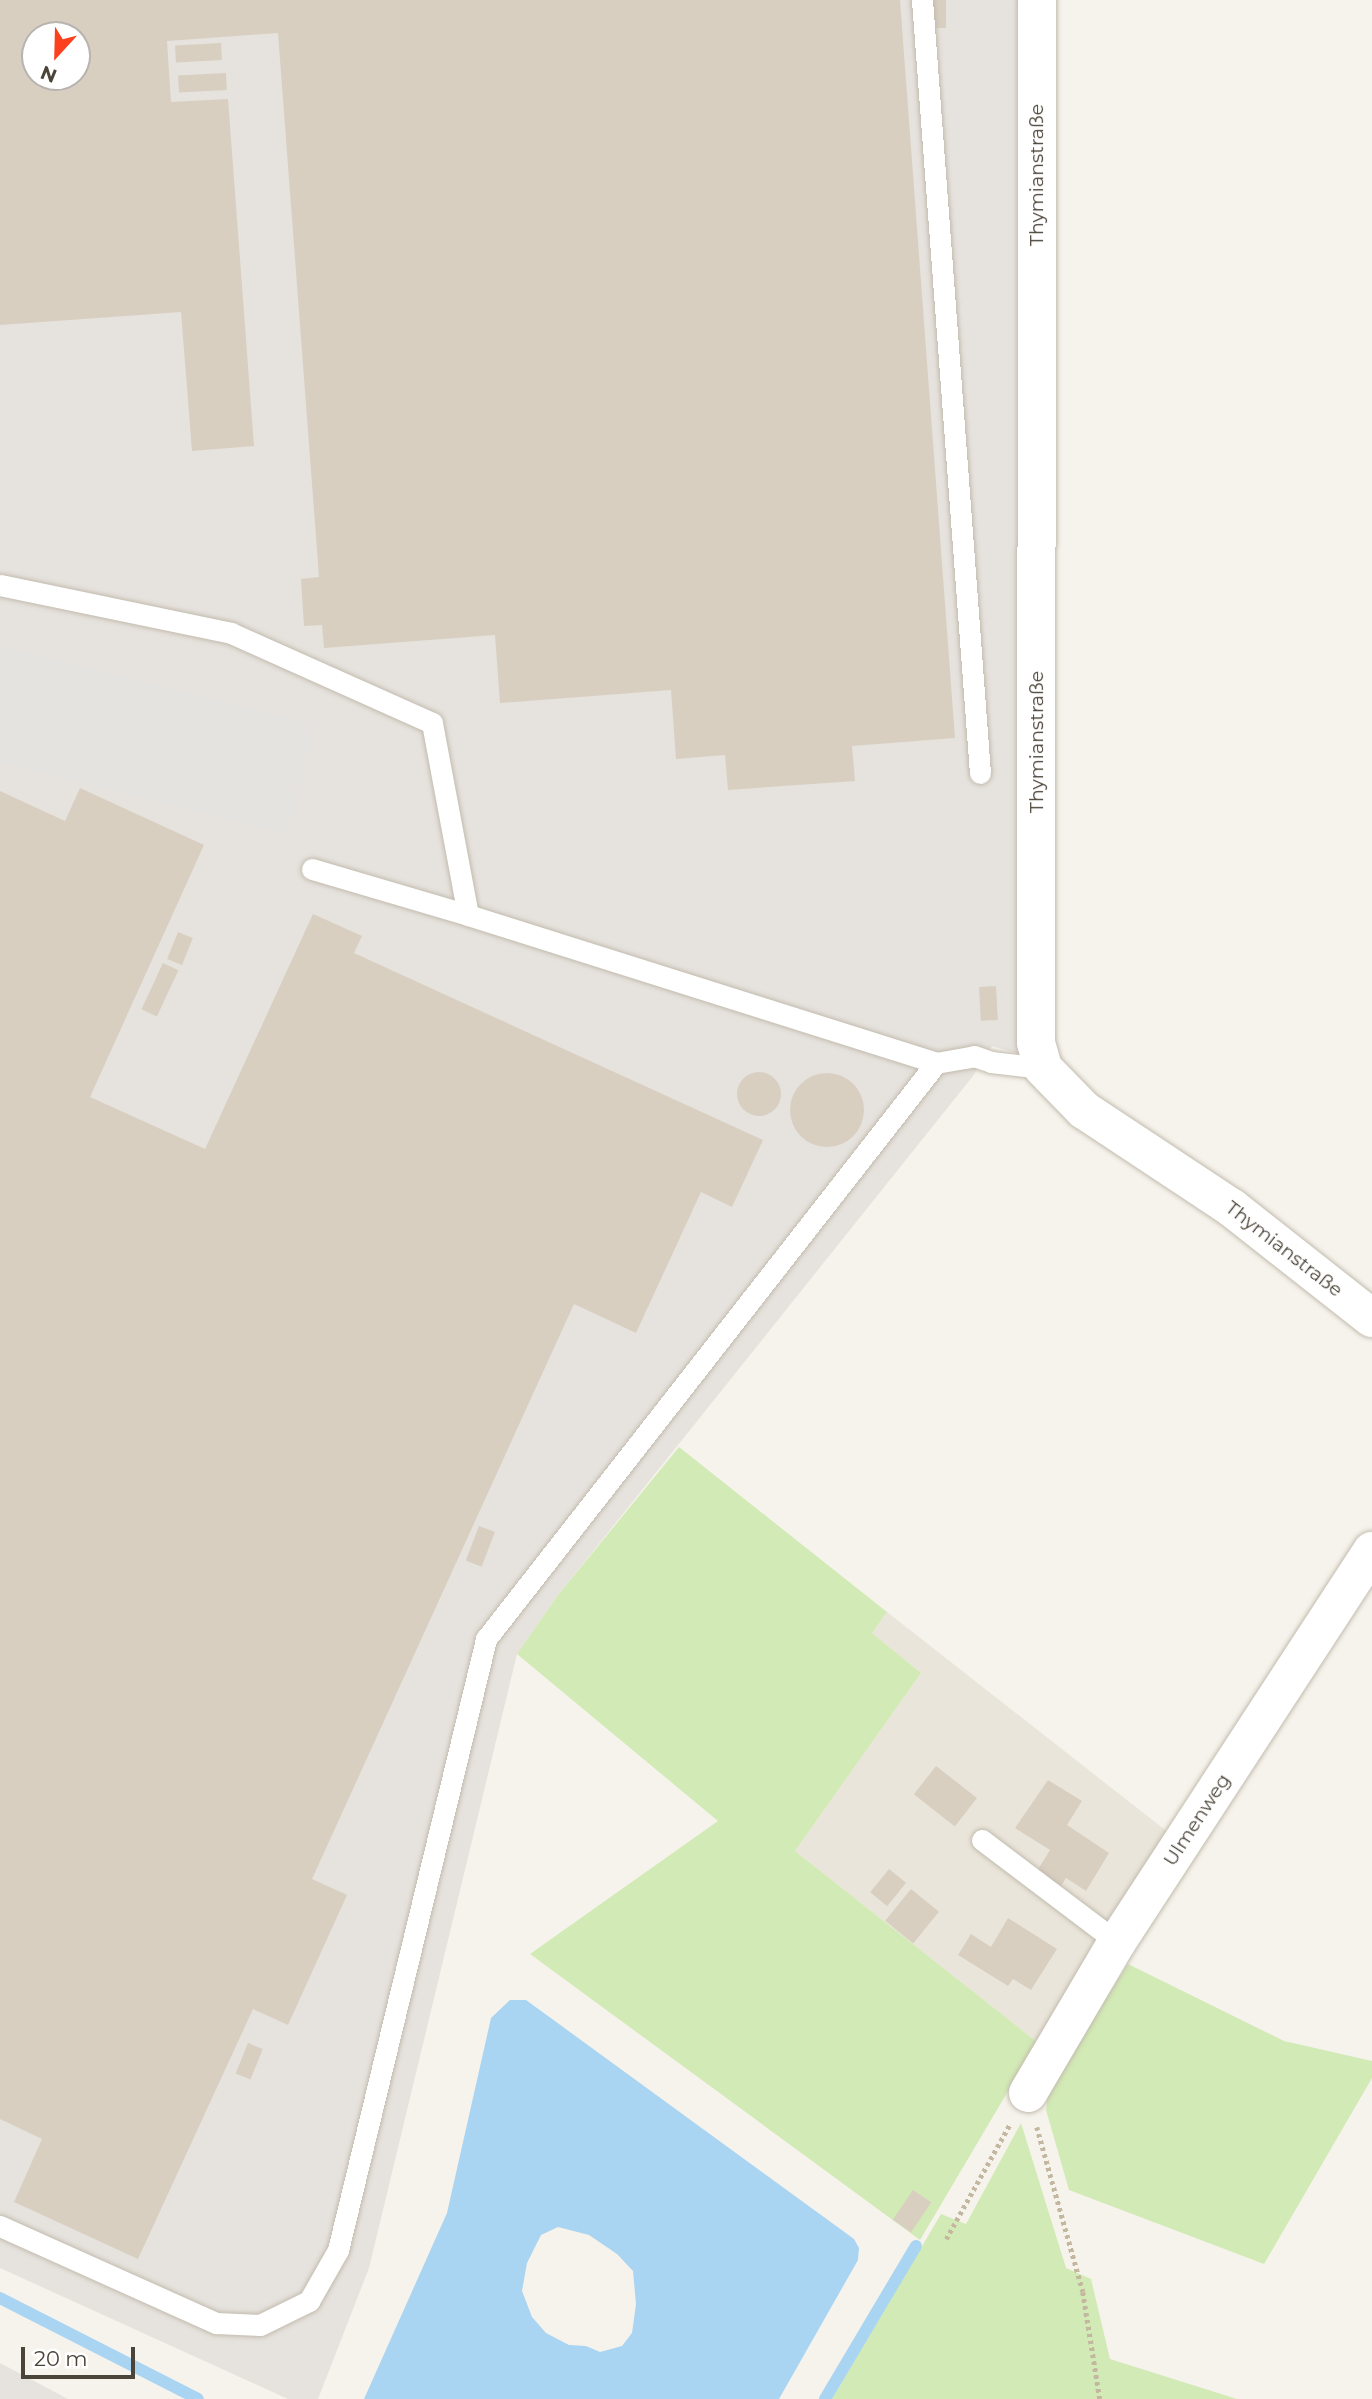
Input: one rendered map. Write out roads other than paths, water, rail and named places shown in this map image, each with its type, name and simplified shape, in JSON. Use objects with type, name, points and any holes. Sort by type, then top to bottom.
[{"type":"street","name":"Thymianstraße","points":[[1037,0],[1036,1043],[1043,1068],[1084,1110],[1232,1208],[1372,1318]]},
{"type":"street","name":"Ulmenweg","points":[[1028,2093],[1117,1942],[1372,1551]]},
{"type":"lane","points":[[922,0],[980,773]]},
{"type":"lane","points":[[0,585],[231,634],[432,723],[468,915]]},
{"type":"lane","points":[[312,869],[468,915],[936,1063],[974,1056],[991,1062],[1043,1068]]},
{"type":"lane","points":[[0,2226],[216,2323],[260,2325],[309,2301],[338,2250],[486,1639],[936,1063]]},
{"type":"lane","points":[[982,1840],[1117,1942]]},
{"type":"water","points":[[510,2000],[526,2000],[854,2239],[859,2248],[858,2260],[779,2399],[364,2399],[447,2213],[491,2018]],"holes":[[[558,2227],[589,2235],[617,2254],[633,2271],[636,2304],[632,2333],[622,2346],[600,2352],[586,2346],[569,2345],[546,2333],[532,2317],[522,2291],[527,2263],[541,2235]]]},
{"type":"waterway","points":[[825,2399],[916,2246]]},
{"type":"waterway","points":[[0,2298],[198,2399]]}]
